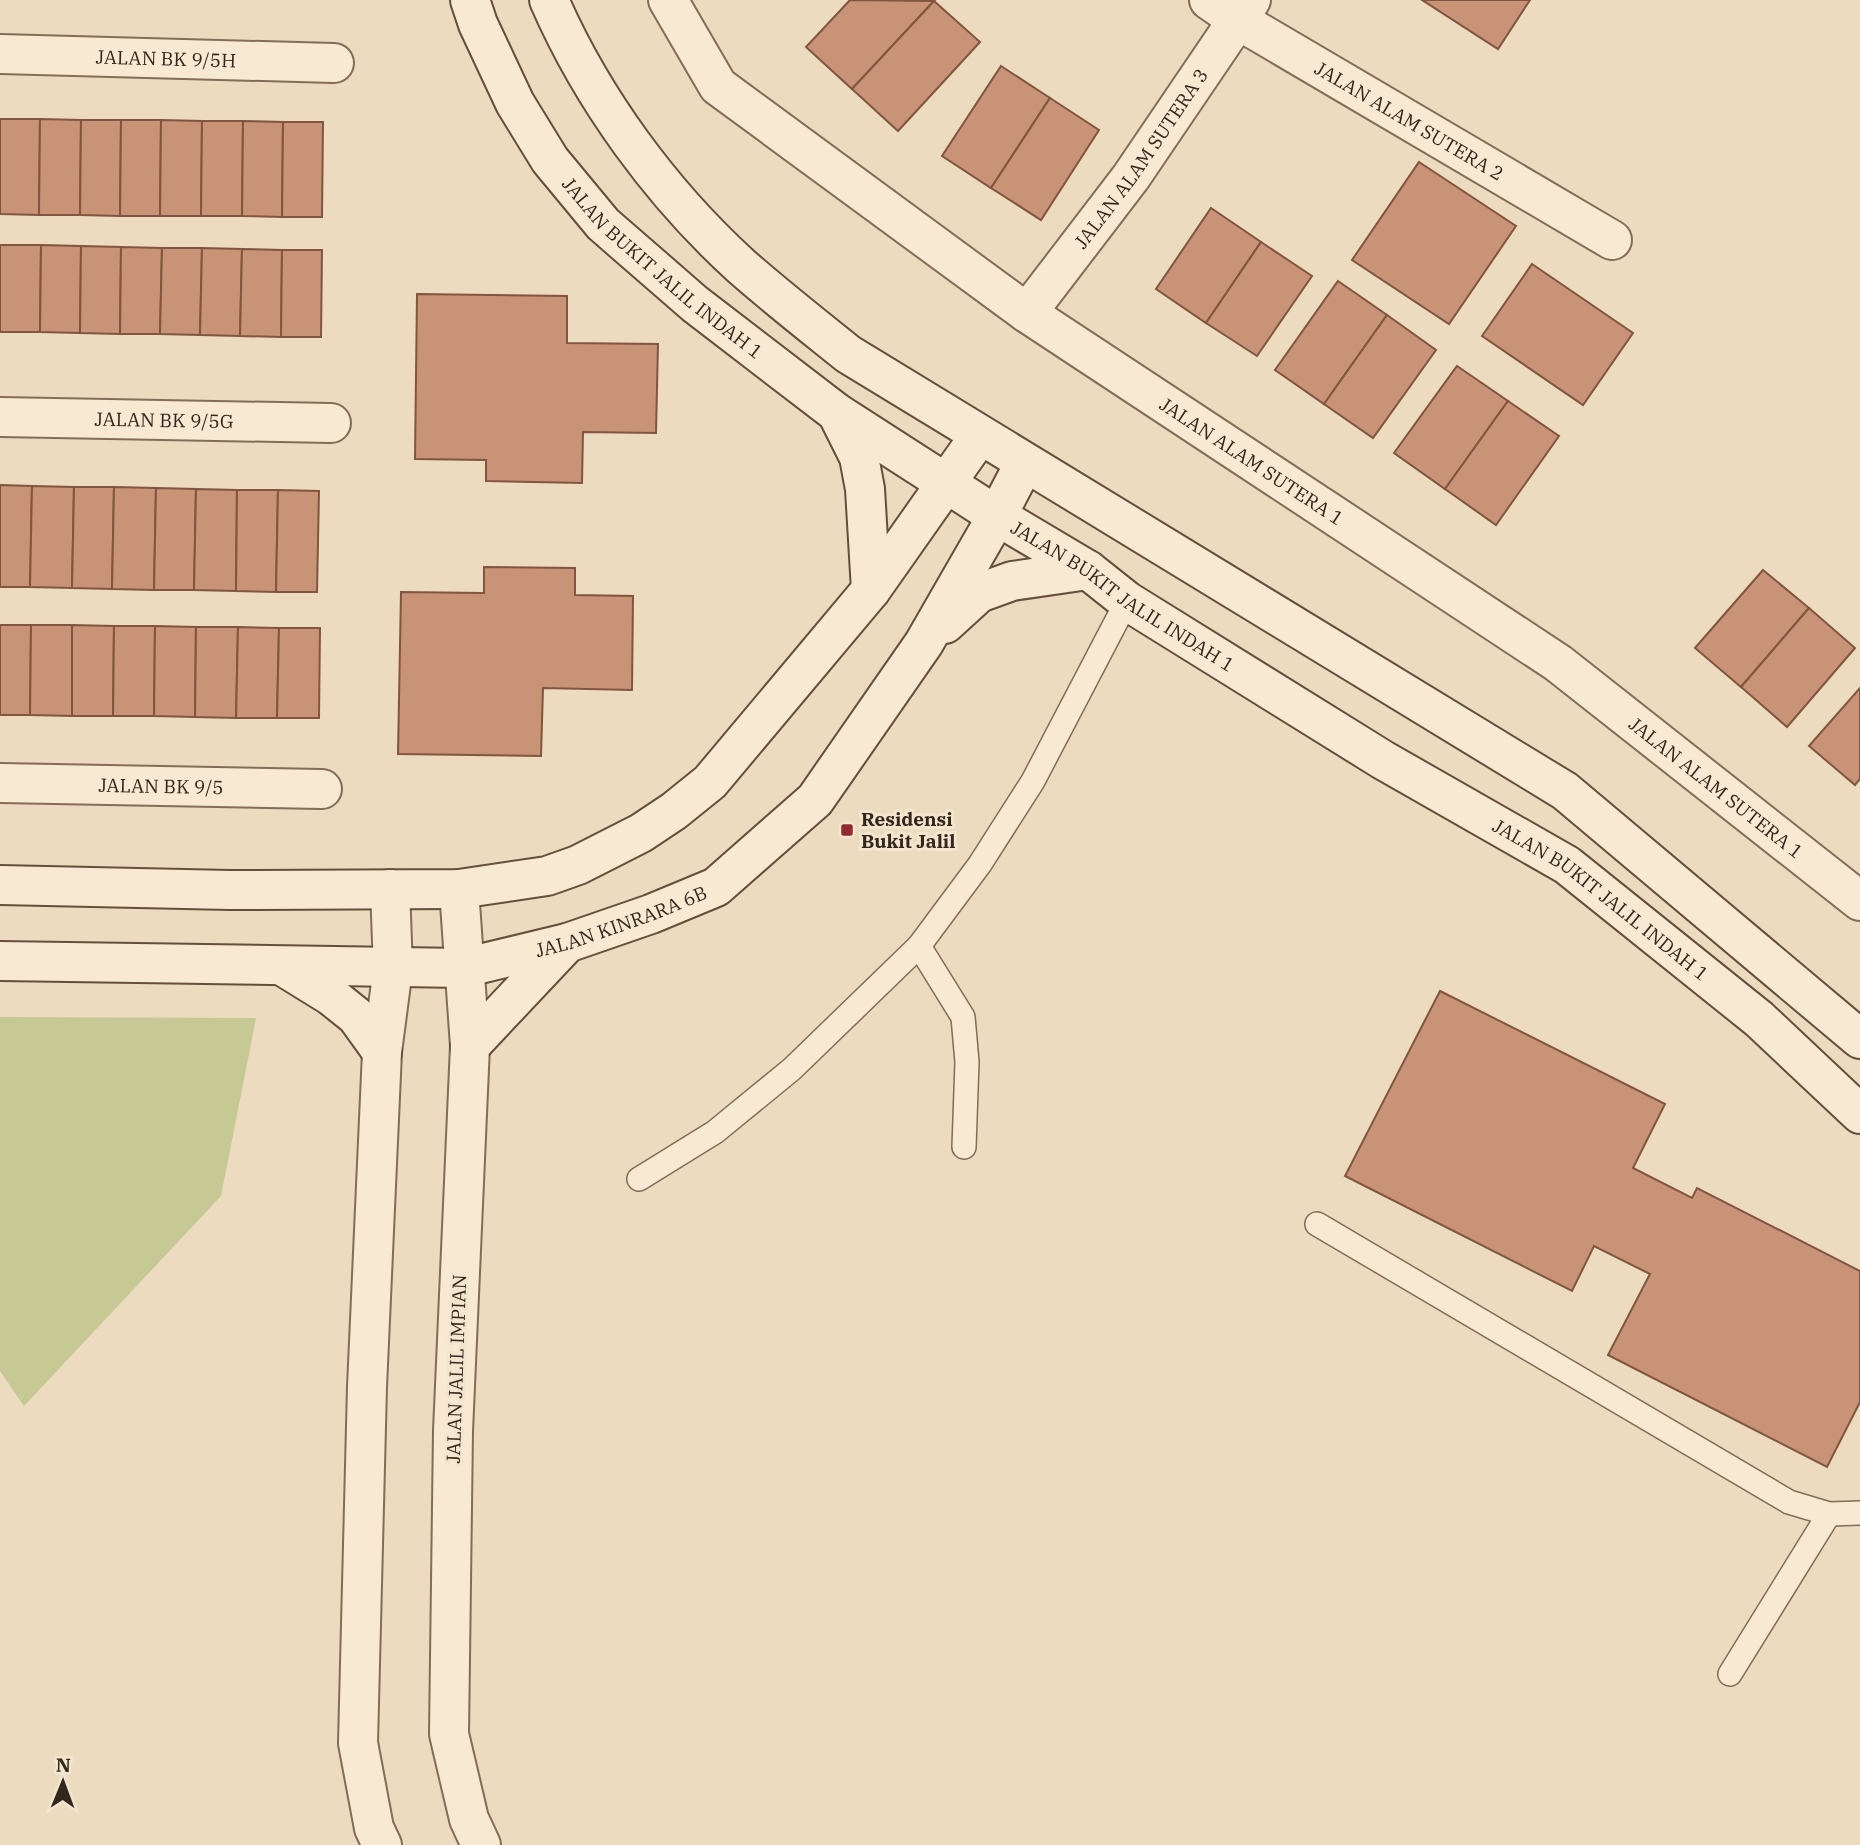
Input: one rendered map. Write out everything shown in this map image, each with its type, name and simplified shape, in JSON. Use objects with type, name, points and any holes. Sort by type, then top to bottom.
[{"type":"street","name":"JALAN BUKIT JALIL INDAH 1","points":[[470,0],[478,24],[515,103],[550,160],[603,224],[695,304],[837,412],[998,516],[1088,570],[1127,601],[1383,760],[1567,865],[1759,1019],[1860,1114]]},
{"type":"street","points":[[549,0],[576,59],[617,122],[684,207],[741,265],[848,354],[1024,464],[1565,790],[1860,1039]]},
{"type":"street","name":"JALAN ALAM SUTERA 1","points":[[668,0],[718,86],[1027,313],[1558,663],[1860,901]]},
{"type":"street","name":"JALAN ALAM SUTERA 3","points":[[1027,313],[1131,177],[1233,7]]},
{"type":"street","name":"JALAN ALAM SUTERA 2","points":[[1233,7],[1612,240]]},
{"type":"street","name":"JALAN BK 9/5H","points":[[0,54],[334,63]]},
{"type":"street","points":[[837,412],[859,457],[865,489],[871,590]]},
{"type":"street","name":"JALAN BK 9/5G","points":[[0,417],[331,423]]},
{"type":"street","points":[[0,885],[230,890],[459,889],[547,876],[578,865],[641,833],[710,782],[871,590],[979,435]]},
{"type":"street","name":"JALAN KINRARA 6B","points":[[0,961],[463,968],[567,943],[651,914],[716,887],[815,800],[924,643],[998,516],[1024,464]]},
{"type":"street","points":[[924,643],[979,593],[1012,581],[1088,570]]},
{"type":"street","name":"JALAN BK 9/5","points":[[0,783],[321,789]]},
{"type":"street","points":[[382,1845],[374,1828],[358,1743],[367,1387],[382,1052],[393,968],[390,889]]},
{"type":"street","name":"JALAN JALIL IMPIAN","points":[[459,889],[470,1046],[453,1431],[449,1734],[469,1819],[481,1845]]},
{"type":"street","points":[[470,1046],[567,943]]},
{"type":"street","points":[[282,966],[331,996],[356,1016],[382,1052]]},
{"type":"lane","points":[[639,1179],[715,1132],[793,1069],[919,946],[980,864],[1033,781],[1127,601]]},
{"type":"lane","points":[[919,946],[963,1017],[967,1062],[964,1147]]},
{"type":"lane","points":[[1317,1224],[1789,1502],[1829,1514],[1860,1513]]},
{"type":"lane","points":[[1730,1674],[1829,1514]]},
{"type":"green space","points":[[0,1017],[256,1018],[221,1196],[24,1406],[0,1371]]},
{"type":"building","points":[[850,0],[934,1],[852,89],[806,47]]},
{"type":"building","points":[[1422,0],[1530,0],[1498,49]]},
{"type":"building","points":[[934,1],[980,42],[898,131],[852,89]]},
{"type":"building","points":[[1001,66],[1050,98],[991,188],[942,156]]},
{"type":"building","points":[[1050,98],[1099,130],[1041,220],[991,188]]},
{"type":"building","points":[[0,119],[40,119],[39,215],[0,214]]},
{"type":"building","points":[[40,119],[81,120],[80,215],[39,215]]},
{"type":"building","points":[[81,120],[121,120],[120,216],[80,215]]},
{"type":"building","points":[[121,120],[161,120],[160,216],[120,216]]},
{"type":"building","points":[[161,120],[202,121],[201,216],[160,216]]},
{"type":"building","points":[[202,121],[243,121],[242,216],[201,216]]},
{"type":"building","points":[[243,121],[283,122],[282,217],[242,216]]},
{"type":"building","points":[[283,122],[323,122],[322,217],[282,217]]},
{"type":"building","points":[[1419,162],[1516,226],[1449,324],[1352,260]]},
{"type":"building","points":[[1211,208],[1261,242],[1206,323],[1156,289]]},
{"type":"building","points":[[1261,242],[1312,276],[1257,356],[1206,323]]},
{"type":"building","points":[[0,245],[41,245],[40,332],[0,332]]},
{"type":"building","points":[[41,245],[81,246],[80,333],[40,332]]},
{"type":"building","points":[[81,246],[121,247],[120,334],[80,333]]},
{"type":"building","points":[[121,247],[162,248],[160,334],[120,334]]},
{"type":"building","points":[[162,248],[202,248],[200,335],[160,334]]},
{"type":"building","points":[[202,248],[242,249],[240,336],[200,335]]},
{"type":"building","points":[[242,249],[282,250],[281,337],[240,336]]},
{"type":"building","points":[[282,250],[322,250],[321,337],[281,337]]},
{"type":"building","points":[[1532,264],[1633,333],[1583,405],[1482,336]]},
{"type":"building","points":[[1338,281],[1387,315],[1324,404],[1275,370]]},
{"type":"building","points":[[417,294],[567,296],[567,343],[658,344],[656,433],[583,432],[582,483],[486,481],[486,460],[415,459]]},
{"type":"building","points":[[1387,315],[1436,350],[1373,438],[1324,404]]},
{"type":"building","points":[[1457,366],[1508,401],[1445,489],[1394,453]]},
{"type":"building","points":[[1508,401],[1559,436],[1496,525],[1445,489]]},
{"type":"building","points":[[0,485],[32,486],[30,587],[0,587]]},
{"type":"building","points":[[32,486],[74,487],[72,588],[30,587]]},
{"type":"building","points":[[74,487],[114,487],[112,589],[72,588]]},
{"type":"building","points":[[114,487],[156,488],[154,590],[112,589]]},
{"type":"building","points":[[156,488],[196,489],[194,590],[154,590]]},
{"type":"building","points":[[196,489],[237,490],[236,591],[194,590]]},
{"type":"building","points":[[237,490],[278,490],[276,592],[236,591]]},
{"type":"building","points":[[278,490],[319,491],[317,592],[276,592]]},
{"type":"building","points":[[484,567],[575,568],[575,595],[633,596],[632,690],[543,688],[541,756],[398,754],[401,592],[484,593]]},
{"type":"building","points":[[1763,570],[1809,608],[1741,687],[1695,648]]},
{"type":"building","points":[[1809,608],[1855,648],[1787,727],[1741,687]]},
{"type":"building","points":[[0,625],[31,625],[30,715],[0,715]]},
{"type":"building","points":[[31,625],[72,625],[72,716],[30,715]]},
{"type":"building","points":[[72,625],[114,626],[113,716],[72,716]]},
{"type":"building","points":[[114,626],[155,626],[154,716],[113,716]]},
{"type":"building","points":[[155,626],[196,627],[195,717],[154,716]]},
{"type":"building","points":[[196,627],[238,627],[236,718],[195,717]]},
{"type":"building","points":[[238,627],[279,628],[277,718],[236,718]]},
{"type":"building","points":[[279,628],[320,628],[319,718],[277,718]]},
{"type":"building","points":[[1860,688],[1860,779],[1855,785],[1809,746]]},
{"type":"building","points":[[1440,991],[1665,1104],[1633,1168],[1692,1198],[1697,1188],[1860,1271],[1860,1402],[1827,1467],[1608,1355],[1650,1274],[1594,1246],[1572,1291],[1345,1176]]},
{"type":"place","name":"Residensi Bukit Jalil","points":[[847,830]]}]
